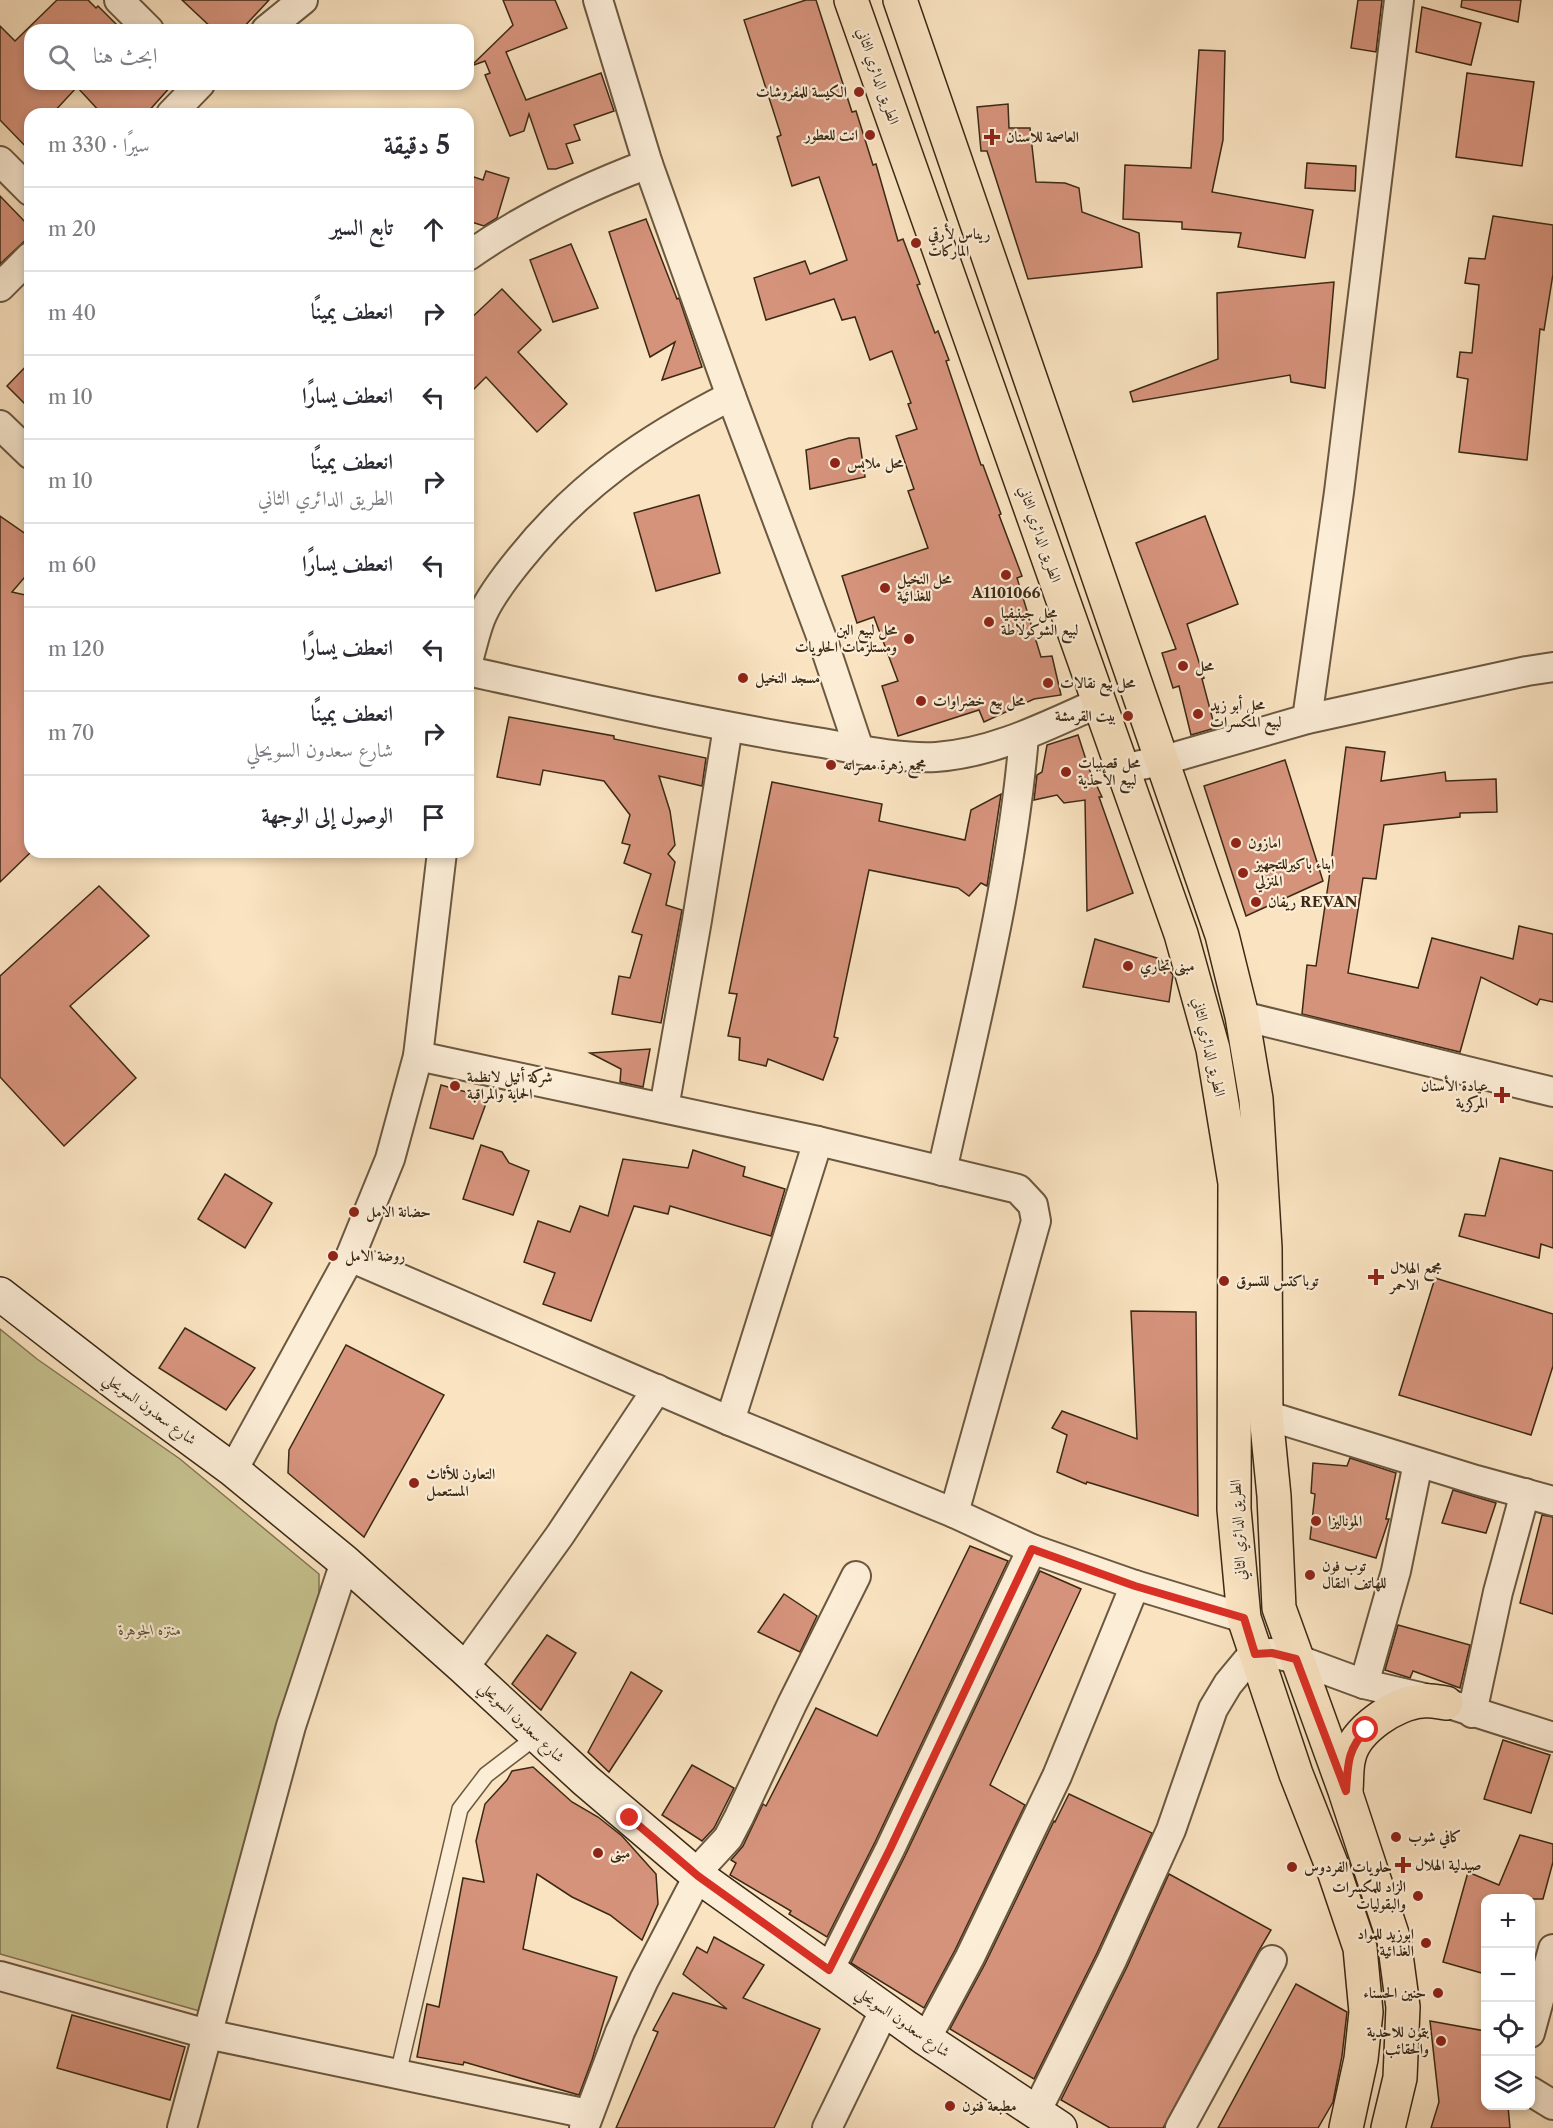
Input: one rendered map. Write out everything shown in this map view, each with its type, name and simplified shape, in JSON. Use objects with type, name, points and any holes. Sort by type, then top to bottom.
[{"type":"main road","name":"الطريق الدائري الثاني","points":[[851,0],[1181,934],[1213,1049],[1235,1183],[1234,1509],[1244,1618],[1296,1774],[1334,1871],[1360,1948],[1366,2012],[1361,2059],[1346,2128]]},
{"type":"main road","points":[[900,0],[1222,935],[1242,1016],[1256,1099],[1264,1225],[1266,1415],[1274,1496],[1279,1608],[1346,1791],[1394,1940],[1403,2007],[1400,2078],[1388,2128]]},
{"type":"main road","name":"شارع سعدون السويحلي","points":[[0,1293],[112,1381],[233,1470],[345,1562],[585,1780],[698,1876],[885,2010],[1048,2120]]},
{"type":"main road","points":[[1346,1791],[1349,1756],[1356,1741],[1395,1707],[1423,1701],[1459,1708]]},
{"type":"street","points":[[119,0],[142,24]]},
{"type":"street","points":[[273,24],[303,0]]},
{"type":"street","points":[[598,0],[648,164],[731,396],[824,644],[859,749]]},
{"type":"street","points":[[1307,719],[1339,492],[1399,0]]},
{"type":"street","points":[[177,108],[194,90]]},
{"type":"street","points":[[0,160],[24,184]]},
{"type":"street","points":[[474,252],[498,235],[548,207],[590,186],[648,164]]},
{"type":"street","points":[[0,287],[24,263]]},
{"type":"street","points":[[474,642],[483,613],[502,581],[560,514],[598,478],[638,449],[680,422],[731,396]]},
{"type":"street","points":[[0,425],[24,448]]},
{"type":"street","points":[[1121,769],[1307,719],[1553,667]]},
{"type":"street","points":[[474,672],[728,727],[900,755],[935,757],[987,748],[1024,736],[1098,703]]},
{"type":"street","points":[[664,1108],[728,727]]},
{"type":"street","points":[[942,1171],[994,939],[1021,775],[1024,736]]},
{"type":"street","points":[[233,1470],[350,1257],[390,1159],[418,1056],[441,858]]},
{"type":"street","points":[[1242,1016],[1553,1092]]},
{"type":"street","points":[[418,1056],[818,1141],[1018,1189],[1032,1205],[1036,1221],[954,1513]]},
{"type":"street","points":[[730,1421],[818,1141]]},
{"type":"street","points":[[350,1257],[730,1421],[954,1513],[1032,1549],[1135,1586],[1244,1618]]},
{"type":"street","points":[[464,1668],[560,1535],[657,1389]]},
{"type":"street","points":[[1266,1415],[1553,1501]]},
{"type":"street","points":[[1364,1684],[1396,1571],[1418,1462]]},
{"type":"street","points":[[1459,1708],[1498,1593],[1525,1493]]},
{"type":"street","points":[[829,1970],[905,1817],[1032,1549]]},
{"type":"street","points":[[182,2128],[291,1726],[345,1562]]},
{"type":"street","points":[[0,1976],[207,2034],[398,2074],[586,2121],[620,2032],[644,1980],[705,1863],[728,1838],[856,1576]]},
{"type":"street","points":[[926,2038],[970,1957],[1057,1776],[1135,1586]]},
{"type":"street","points":[[1048,2120],[1112,1960],[1172,1830],[1213,1709],[1228,1684],[1255,1654],[1272,1653],[1296,1659],[1364,1684],[1459,1708],[1553,1737]]},
{"type":"street","points":[[1535,2015],[1553,1949]]},
{"type":"street","points":[[1180,2128],[1272,1960]]},
{"type":"street","points":[[827,2128],[885,2010]]},
{"type":"street","points":[[1535,2094],[1553,2105]]},
{"type":"lane","points":[[398,2074],[460,1809],[486,1775],[537,1736]]},
{"type":"green space","name":"منتزه الجوهرة","points":[[0,1329],[37,1359],[180,1459],[319,1574],[319,1621],[210,2014],[0,1954]]},
{"type":"building","points":[[57,0],[88,0],[96,8],[98,6],[116,24],[32,24]]},
{"type":"building","points":[[182,0],[269,0],[247,24],[208,24]]},
{"type":"building","points":[[503,0],[555,0],[567,28],[506,52],[526,100],[601,73],[614,111],[574,125],[580,140],[566,144],[573,163],[556,169],[548,169],[529,114],[524,131],[510,136],[485,75],[490,73],[485,61],[474,65],[513,25]]},
{"type":"building","points":[[806,0],[816,0],[852,112],[856,111],[873,165],[876,164],[898,241],[903,239],[935,333],[938,331],[949,360],[946,361],[981,465],[983,465],[1022,576],[1017,578],[1041,657],[1052,656],[1061,695],[1034,699],[984,722],[979,710],[898,736],[882,686],[898,681],[874,617],[857,623],[842,576],[928,548],[908,491],[914,489],[896,436],[917,429],[908,404],[911,403],[892,351],[870,360],[855,317],[842,320],[834,299],[766,320],[754,278],[805,261],[810,274],[847,260],[819,177],[792,186],[777,137],[781,135],[744,20]]},
{"type":"building","points":[[1358,0],[1382,0],[1376,52],[1351,48]]},
{"type":"building","points":[[1462,0],[1521,0],[1518,22],[1461,7]]},
{"type":"building","points":[[1422,7],[1481,23],[1471,65],[1416,52]]},
{"type":"building","points":[[0,26],[15,41],[24,32],[24,90],[74,90],[58,108],[24,108],[24,145],[0,120]]},
{"type":"building","points":[[1199,50],[1225,51],[1223,140],[1212,192],[1313,210],[1305,258],[1238,247],[1241,233],[1182,229],[1182,222],[1123,219],[1125,165],[1191,168]]},
{"type":"building","points":[[1467,73],[1534,82],[1522,166],[1456,157]]},
{"type":"building","points":[[80,90],[168,90],[151,108],[96,108]]},
{"type":"building","points":[[1008,104],[1009,128],[1030,128],[1036,182],[1065,183],[1079,188],[1082,212],[1139,233],[1142,267],[1028,279],[987,151],[981,151],[977,107]]},
{"type":"building","points":[[1307,163],[1356,166],[1355,191],[1305,188]]},
{"type":"building","points":[[486,171],[509,178],[497,218],[484,226],[474,223],[474,177],[483,180]]},
{"type":"building","points":[[0,196],[24,221],[24,242],[0,264]]},
{"type":"building","points":[[1493,216],[1553,225],[1553,274],[1544,330],[1540,329],[1527,460],[1459,452],[1468,379],[1457,377],[1460,352],[1472,353],[1479,285],[1465,283],[1469,258],[1485,259]]},
{"type":"building","points":[[646,219],[677,299],[679,298],[702,367],[662,380],[675,342],[650,357],[609,232]]},
{"type":"building","points":[[571,244],[598,308],[553,322],[530,260]]},
{"type":"building","points":[[1334,282],[1325,388],[1291,382],[1290,375],[1133,402],[1130,392],[1218,359],[1217,293]]},
{"type":"building","points":[[502,289],[541,330],[518,352],[567,404],[537,432],[486,377],[474,389],[474,315]]},
{"type":"building","points":[[24,368],[24,403],[7,386]]},
{"type":"building","name":"محل ملابس","points":[[849,438],[859,438],[865,477],[810,489],[806,450]]},
{"type":"building","points":[[699,495],[720,573],[656,591],[634,513]]},
{"type":"building","points":[[0,516],[24,533],[24,578],[12,592],[24,595],[25,858],[0,882]]},
{"type":"building","points":[[1205,516],[1238,604],[1187,624],[1204,678],[1202,679],[1215,728],[1191,735],[1179,686],[1173,688],[1162,653],[1176,649],[1136,543]]},
{"type":"building","points":[[509,717],[614,736],[614,739],[706,758],[702,786],[659,776],[670,811],[675,845],[668,854],[675,862],[666,905],[682,910],[661,1023],[612,1014],[619,976],[630,978],[642,935],[632,932],[651,874],[624,863],[630,845],[622,843],[630,815],[604,781],[543,770],[540,785],[497,777]]},
{"type":"building","points":[[1078,735],[1089,769],[1102,797],[1099,797],[1133,893],[1087,911],[1085,800],[1064,803],[1057,795],[1034,800],[1037,775],[1042,772],[1047,745]]},
{"type":"building","points":[[1346,747],[1385,752],[1381,781],[1445,772],[1446,781],[1496,779],[1497,812],[1460,813],[1460,817],[1384,825],[1376,879],[1363,878],[1348,973],[1418,988],[1432,938],[1513,959],[1519,926],[1553,934],[1553,1002],[1540,999],[1537,1005],[1481,977],[1460,1052],[1302,1014],[1307,965],[1316,966]]},
{"type":"building","points":[[1285,760],[1323,881],[1246,916],[1204,786]]},
{"type":"building","points":[[772,782],[882,804],[879,821],[965,840],[971,810],[1001,794],[987,886],[981,883],[969,896],[958,888],[869,870],[834,1037],[838,1038],[823,1080],[768,1059],[766,1066],[739,1060],[740,1038],[728,1036],[737,994],[729,993]]},
{"type":"building","points":[[99,886],[149,936],[70,1006],[136,1078],[64,1146],[0,1077],[0,976]]},
{"type":"building","name":"مبنى تجاري","points":[[1095,939],[1160,959],[1173,975],[1169,1002],[1083,987]]},
{"type":"building","points":[[650,1049],[643,1087],[620,1082],[621,1069],[590,1053]]},
{"type":"building","points":[[441,1085],[488,1098],[473,1139],[430,1128]]},
{"type":"building","points":[[481,1145],[502,1152],[509,1163],[529,1171],[513,1215],[463,1199]]},
{"type":"building","points":[[693,1150],[745,1167],[743,1176],[785,1189],[771,1236],[670,1206],[668,1214],[634,1206],[591,1321],[543,1304],[555,1273],[524,1262],[538,1221],[570,1232],[580,1206],[608,1216],[623,1159],[688,1168]]},
{"type":"building","points":[[1500,1158],[1553,1171],[1553,1248],[1541,1244],[1539,1258],[1459,1236],[1465,1214],[1485,1216]]},
{"type":"building","points":[[225,1174],[272,1203],[245,1248],[198,1219]]},
{"type":"building","points":[[1435,1278],[1553,1314],[1553,1366],[1531,1435],[1399,1395]]},
{"type":"building","points":[[1131,1311],[1196,1312],[1198,1516],[1087,1482],[1086,1484],[1057,1472],[1067,1435],[1052,1428],[1062,1411],[1137,1439]]},
{"type":"building","points":[[185,1328],[255,1368],[226,1410],[159,1368]]},
{"type":"building","points":[[346,1345],[444,1395],[364,1537],[288,1473],[289,1450]]},
{"type":"building","points":[[1350,1458],[1396,1473],[1386,1519],[1389,1519],[1376,1558],[1310,1539],[1315,1494],[1311,1493],[1313,1463],[1347,1466]]},
{"type":"building","points":[[1453,1490],[1496,1503],[1486,1533],[1442,1523]]},
{"type":"building","points":[[1542,1515],[1553,1517],[1553,1614],[1520,1603]]},
{"type":"building","points":[[970,1546],[1008,1561],[875,1842],[827,1937],[789,1914],[791,1911],[730,1875],[736,1863],[731,1860],[743,1846],[763,1804],[766,1806],[816,1708],[877,1736]]},
{"type":"building","points":[[1040,1571],[1081,1589],[990,1785],[1025,1805],[955,1950],[924,2008],[851,1963],[905,1856]]},
{"type":"building","points":[[784,1594],[817,1616],[800,1652],[758,1632]]},
{"type":"building","points":[[1398,1625],[1470,1645],[1460,1688],[1413,1671],[1410,1678],[1385,1670]]},
{"type":"building","points":[[547,1635],[576,1653],[541,1710],[512,1684]]},
{"type":"building","points":[[631,1672],[662,1691],[609,1772],[588,1752]]},
{"type":"building","points":[[1503,1740],[1550,1755],[1531,1813],[1484,1799]]},
{"type":"building","points":[[692,1765],[734,1788],[714,1828],[702,1841],[662,1815]]},
{"type":"building","points":[[533,1767],[572,1802],[598,1817],[622,1836],[656,1874],[658,1904],[642,1940],[610,1915],[572,1897],[537,1874],[523,1949],[617,1977],[579,2095],[464,2062],[463,2065],[417,2057],[427,2004],[439,2007],[463,1878],[484,1882],[476,1841],[485,1804],[507,1780],[512,1771]]},
{"type":"building","points":[[1069,1794],[1152,1833],[1097,1953],[1034,2079],[950,2029],[985,1964]]},
{"type":"building","points":[[1520,1835],[1553,1844],[1553,1862],[1543,1899],[1535,1899],[1535,1894],[1481,1894],[1481,1973],[1443,1962],[1468,1872],[1499,1885]]},
{"type":"building","points":[[1169,1874],[1271,1930],[1163,2128],[1110,2128],[1061,2100],[1127,1967]]},
{"type":"building","points":[[714,1937],[764,1965],[743,1998],[820,2029],[774,2128],[616,2128],[658,2032],[653,2030],[673,1993],[727,2009],[683,1974],[697,1947],[707,1953]]},
{"type":"building","points":[[1296,1984],[1347,2012],[1342,2056],[1333,2102],[1318,2128],[1218,2128]]},
{"type":"building","points":[[72,2015],[185,2047],[170,2100],[57,2068]]},
{"type":"building","points":[[1430,2021],[1481,2030],[1481,2110],[1508,2110],[1510,2128],[1431,2128],[1439,2102]]},
{"type":"place","name":"الكيسة للمفروشات","points":[[859,92]]},
{"type":"place","name":"انت للعطور","points":[[870,135]]},
{"type":"place","name":"العاصمة للاسنان","points":[[992,137]]},
{"type":"place","name":"ريناس لأرقي الماركات","points":[[916,243]]},
{"type":"place","name":"محل ملابس","points":[[835,463]]},
{"type":"place","name":"A1101066","points":[[1006,575]]},
{"type":"place","name":"محل النخيل للغذائية","points":[[885,588]]},
{"type":"place","name":"محل جينيفيا لبيع الشوكولاطة","points":[[989,622]]},
{"type":"place","name":"محل لبيع البن ومستلزمات الحلويات","points":[[909,639]]},
{"type":"place","name":"محل","points":[[1183,666]]},
{"type":"place","name":"مسجد النخيل","points":[[743,678]]},
{"type":"place","name":"محل بيع نقالات","points":[[1048,683]]},
{"type":"place","name":"محل بيع خضراوات","points":[[921,701]]},
{"type":"place","name":"محل أبو زيد لبيع المكسرات","points":[[1198,714]]},
{"type":"place","name":"بيت القرمشة","points":[[1128,716]]},
{"type":"place","name":"مجمع زهرة مصراته","points":[[831,765]]},
{"type":"place","name":"محل قصيبات لبيع الأحذية","points":[[1066,772]]},
{"type":"place","name":"امازون","points":[[1236,843]]},
{"type":"place","name":"ابناء باكيرللتجهيز المنزلي","points":[[1243,873]]},
{"type":"place","name":"ريفان REVAN","points":[[1256,902]]},
{"type":"place","name":"مبنى تجاري","points":[[1128,966]]},
{"type":"place","name":"شركة أثيل لانظمة الحماية والمراقبة","points":[[455,1086]]},
{"type":"place","name":"عيادة الأسنان المركزية","points":[[1502,1095]]},
{"type":"place","name":"حضانة الامل","points":[[354,1212]]},
{"type":"place","name":"روضة الامل","points":[[333,1256]]},
{"type":"place","name":"مجمع الهلال الاحمر","points":[[1376,1277]]},
{"type":"place","name":"توباكتس للتسوق","points":[[1224,1281]]},
{"type":"place","name":"التعاون للأثاث المستعمل","points":[[414,1483]]},
{"type":"place","name":"الموناليزا","points":[[1316,1521]]},
{"type":"place","name":"توب فون للهاتف النقال","points":[[1310,1575]]},
{"type":"place","name":"كافي شوب","points":[[1396,1837]]},
{"type":"place","name":"مبنى","points":[[598,1853]]},
{"type":"place","name":"صيدلية الهلال","points":[[1403,1865]]},
{"type":"place","name":"حلويات الفردوس","points":[[1292,1867]]},
{"type":"place","name":"الزاد للمكسرات والبقوليات","points":[[1418,1896]]},
{"type":"place","name":"ابوزيد للمواد الغذائية","points":[[1426,1943]]},
{"type":"place","name":"حنين الحسناء","points":[[1438,1993]]},
{"type":"place","name":"بتمون للاحدية والحقائب","points":[[1441,2041]]},
{"type":"place","name":"مطبعة فنون","points":[[950,2106]]},
{"type":"route","points":[[630,1818],[698,1876],[829,1970],[890,1849],[1032,1549],[1135,1586],[1244,1618],[1255,1654],[1272,1653],[1296,1659],[1346,1791],[1349,1756],[1356,1741],[1366,1730]]}]
